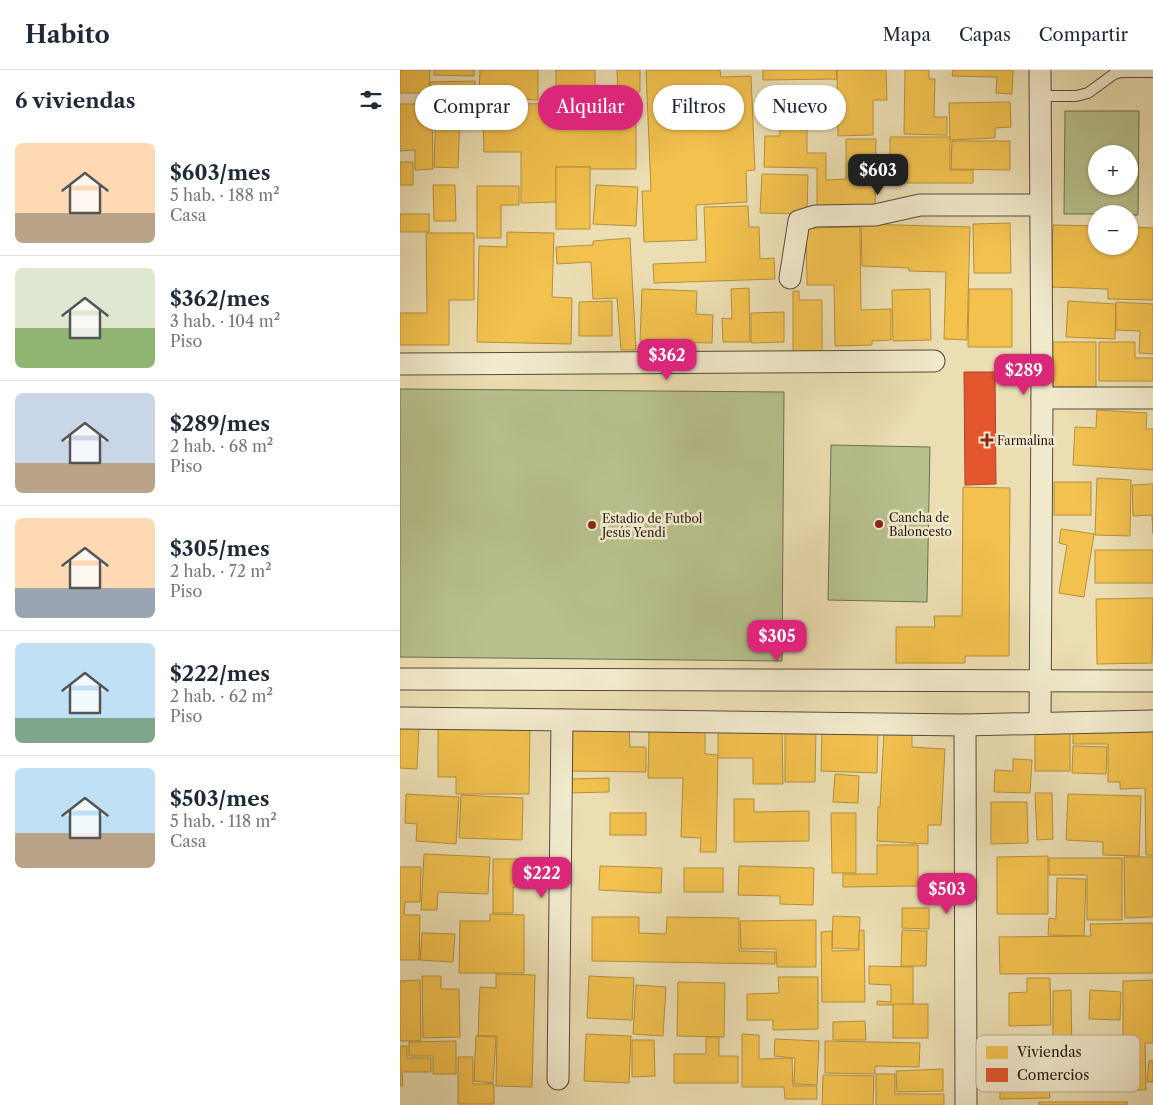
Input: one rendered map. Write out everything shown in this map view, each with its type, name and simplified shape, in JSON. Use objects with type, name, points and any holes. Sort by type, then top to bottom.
[{"type":"street","points":[[1040,70],[1042,398],[1040,723]]},
{"type":"street","points":[[790,278],[799,221],[815,216],[875,215],[920,205],[1040,205]]},
{"type":"street","points":[[400,364],[934,361]]},
{"type":"street","points":[[1042,398],[1153,398]]},
{"type":"street","points":[[400,679],[1153,681]]},
{"type":"street","points":[[400,718],[965,725],[1153,721]]},
{"type":"street","points":[[558,1078],[562,720]]},
{"type":"street","points":[[965,725],[966,1105]]},
{"type":"lane","points":[[1040,96],[1076,96],[1088,93],[1114,74],[1121,72],[1153,72]]},
{"type":"green space","points":[[1065,111],[1139,111],[1138,215],[1138,205],[1088,205],[1088,214],[1064,214]]},
{"type":"green space","name":"Estadio de Futbol Jesús Yendi","points":[[400,389],[784,392],[782,661],[400,657]]},
{"type":"green space","name":"Cancha de Baloncesto","points":[[831,445],[930,447],[927,602],[828,600]]},
{"type":"building: Viviendas","points":[[400,70],[430,70],[429,85],[415,85],[415,93],[400,93]]},
{"type":"building: Viviendas","points":[[434,70],[474,70],[474,76],[434,75]]},
{"type":"building: Viviendas","points":[[480,70],[538,70],[538,100],[528,99],[528,85],[479,85]]},
{"type":"building: Viviendas","points":[[556,70],[595,70],[595,85],[556,85]]},
{"type":"building: Viviendas","points":[[617,70],[640,70],[640,85],[618,85]]},
{"type":"building: Viviendas","points":[[646,70],[720,70],[721,77],[751,76],[755,170],[746,171],[747,202],[696,205],[697,240],[644,242],[642,191],[651,191]]},
{"type":"building: Viviendas","points":[[763,70],[836,70],[837,79],[763,80]]},
{"type":"building: Viviendas","points":[[837,70],[886,70],[887,100],[873,100],[873,135],[838,136],[838,130],[846,130],[846,85],[837,85]]},
{"type":"building: Viviendas","points":[[905,70],[929,70],[929,79],[935,79],[934,117],[947,117],[947,135],[904,134]]},
{"type":"building: Viviendas","points":[[953,70],[1013,70],[1012,94],[996,93],[997,77],[952,76]]},
{"type":"building: Viviendas","points":[[475,81],[475,85],[430,85],[430,82]]},
{"type":"building: Viviendas","points":[[1010,102],[1011,127],[995,128],[995,138],[950,140],[949,103]]},
{"type":"building: Viviendas","points":[[400,104],[415,104],[415,130],[432,130],[433,169],[415,170],[415,150],[400,151]]},
{"type":"building: Viviendas","points":[[528,104],[538,104],[538,130],[636,130],[636,169],[556,167],[556,202],[521,203],[521,152],[484,152],[483,130],[528,130]]},
{"type":"building: Viviendas","points":[[435,130],[459,130],[458,168],[434,167]]},
{"type":"building: Viviendas","points":[[780,130],[807,130],[807,153],[826,153],[826,180],[846,179],[846,139],[876,139],[875,209],[817,209],[817,168],[764,167],[765,136],[780,136]]},
{"type":"building: Viviendas","points":[[890,137],[950,137],[950,170],[973,170],[973,183],[890,183]]},
{"type":"building: Viviendas","points":[[952,141],[1010,141],[1010,170],[951,169]]},
{"type":"building: Viviendas","points":[[400,162],[413,162],[413,185],[400,185]]},
{"type":"building: Viviendas","points":[[556,167],[590,167],[590,229],[556,229]]},
{"type":"building: Viviendas","points":[[762,174],[808,175],[807,214],[760,213]]},
{"type":"building: Viviendas","points":[[433,185],[455,185],[456,221],[434,221]]},
{"type":"building: Viviendas","points":[[596,185],[638,187],[636,226],[593,224]]},
{"type":"building: Viviendas","points":[[477,186],[519,186],[519,205],[501,205],[501,238],[477,238]]},
{"type":"building: Viviendas","points":[[748,206],[749,227],[759,227],[760,259],[774,258],[775,279],[654,283],[653,264],[706,262],[704,207]]},
{"type":"building: Viviendas","points":[[400,214],[429,214],[429,232],[400,232]]},
{"type":"building: Viviendas","points":[[1010,223],[1011,273],[974,273],[973,224]]},
{"type":"building: Viviendas","points":[[861,224],[970,227],[967,340],[944,339],[946,272],[909,271],[909,268],[862,266]]},
{"type":"building: Viviendas","points":[[1053,225],[1088,226],[1088,255],[1138,255],[1138,227],[1153,228],[1153,300],[1108,299],[1108,289],[1051,287]]},
{"type":"building: Viviendas","points":[[860,227],[861,310],[891,309],[891,340],[872,341],[872,345],[835,346],[834,285],[807,285],[806,228]]},
{"type":"building: Viviendas","points":[[507,232],[554,233],[552,297],[572,298],[571,344],[477,342],[479,246],[507,247]]},
{"type":"building: Viviendas","points":[[426,233],[474,233],[474,300],[449,300],[449,345],[400,345],[400,313],[427,313]]},
{"type":"building: Viviendas","points":[[630,238],[636,350],[621,350],[617,298],[593,299],[591,262],[557,264],[556,247],[593,245],[593,241]]},
{"type":"building: Viviendas","points":[[749,288],[750,342],[723,342],[722,318],[732,319],[731,289]]},
{"type":"building: Viviendas","points":[[642,289],[697,291],[696,314],[713,315],[712,343],[640,341]]},
{"type":"building: Viviendas","points":[[930,289],[931,340],[893,341],[892,290]]},
{"type":"building: Viviendas","points":[[969,289],[1012,289],[1012,347],[968,347]]},
{"type":"building: Viviendas","points":[[793,291],[799,291],[799,300],[822,300],[822,352],[793,352]]},
{"type":"building: Viviendas","points":[[612,301],[612,336],[579,336],[579,302]]},
{"type":"building: Viviendas","points":[[1068,301],[1116,304],[1115,339],[1066,337]]},
{"type":"building: Viviendas","points":[[1116,302],[1153,304],[1153,354],[1139,353],[1140,331],[1116,330]]},
{"type":"building: Viviendas","points":[[784,312],[784,342],[751,343],[751,313]]},
{"type":"building: Viviendas","points":[[1053,342],[1096,342],[1096,387],[1053,387]]},
{"type":"building: Viviendas","points":[[1099,342],[1135,342],[1135,358],[1153,358],[1153,381],[1099,381]]},
{"type":"building: Viviendas","points":[[1097,410],[1147,413],[1146,429],[1153,429],[1153,470],[1073,465],[1075,427],[1096,428]]},
{"type":"building: Viviendas","points":[[1097,478],[1131,480],[1130,536],[1095,535]]},
{"type":"building: Viviendas","points":[[1054,482],[1091,482],[1091,515],[1054,515]]},
{"type":"building: Viviendas","points":[[1153,484],[1153,534],[1152,515],[1133,516],[1132,485]]},
{"type":"building: Viviendas","points":[[963,487],[1010,488],[1009,656],[965,656],[965,663],[896,663],[896,627],[935,627],[934,616],[962,616]]},
{"type":"building: Viviendas","points":[[1061,529],[1094,534],[1084,597],[1059,593],[1067,545],[1059,543]]},
{"type":"building: Viviendas","points":[[1095,550],[1153,550],[1153,583],[1095,583]]},
{"type":"building: Viviendas","points":[[1153,598],[1152,663],[1097,664],[1096,599]]},
{"type":"building: Viviendas","points":[[438,726],[530,726],[529,794],[456,794],[456,777],[438,777]]},
{"type":"building: Viviendas","points":[[1153,726],[1153,855],[1146,855],[1145,788],[1120,789],[1120,782],[1108,782],[1108,744],[1073,744],[1073,727]]},
{"type":"building: Viviendas","points":[[400,727],[419,728],[417,769],[400,768]]},
{"type":"building: Viviendas","points":[[569,728],[629,728],[630,747],[646,747],[646,772],[569,771]]},
{"type":"building: Viviendas","points":[[785,728],[816,728],[815,782],[785,782]]},
{"type":"building: Viviendas","points":[[822,729],[878,731],[877,773],[821,771]]},
{"type":"building: Viviendas","points":[[649,730],[705,731],[705,754],[718,755],[716,852],[700,852],[701,838],[681,837],[683,778],[648,778]]},
{"type":"building: Viviendas","points":[[1035,730],[1070,730],[1070,771],[1035,771]]},
{"type":"building: Viviendas","points":[[718,731],[782,731],[783,784],[753,784],[753,758],[718,758]]},
{"type":"building: Viviendas","points":[[884,731],[912,733],[912,747],[945,749],[941,825],[928,825],[928,844],[877,841]]},
{"type":"building: Viviendas","points":[[1073,746],[1107,747],[1106,774],[1072,773]]},
{"type":"building: Viviendas","points":[[1013,759],[1032,760],[1030,793],[994,792],[995,770],[1013,771]]},
{"type":"building: Viviendas","points":[[835,774],[859,776],[858,803],[833,802]]},
{"type":"building: Viviendas","points":[[609,778],[609,792],[567,793],[567,779]]},
{"type":"building: Viviendas","points":[[1035,793],[1052,793],[1053,839],[1037,840]]},
{"type":"building: Viviendas","points":[[406,794],[459,797],[456,844],[416,841],[417,824],[405,823]]},
{"type":"building: Viviendas","points":[[1068,794],[1141,796],[1139,856],[1103,855],[1103,842],[1066,840]]},
{"type":"building: Viviendas","points":[[461,795],[523,798],[522,840],[459,838]]},
{"type":"building: Viviendas","points":[[734,799],[754,799],[754,812],[809,811],[809,841],[734,842]]},
{"type":"building: Viviendas","points":[[991,802],[1027,802],[1028,843],[991,844]]},
{"type":"building: Viviendas","points":[[610,813],[646,813],[646,835],[610,835]]},
{"type":"building: Viviendas","points":[[831,813],[856,813],[856,873],[832,873]]},
{"type":"building: Viviendas","points":[[877,845],[918,845],[918,886],[843,887],[843,874],[877,874]]},
{"type":"building: Viviendas","points":[[424,854],[490,857],[488,894],[438,892],[437,910],[421,910]]},
{"type":"building: Viviendas","points":[[1048,856],[1048,914],[997,914],[997,857]]},
{"type":"building: Viviendas","points":[[1124,857],[1153,857],[1153,917],[1125,918]]},
{"type":"building: Viviendas","points":[[1049,858],[1122,858],[1122,920],[1087,920],[1087,875],[1049,875]]},
{"type":"building: Viviendas","points":[[493,859],[527,859],[527,886],[513,887],[513,913],[493,913]]},
{"type":"building: Viviendas","points":[[600,866],[662,868],[661,893],[599,890]]},
{"type":"building: Viviendas","points":[[739,866],[814,868],[813,905],[780,904],[780,896],[738,895]]},
{"type":"building: Viviendas","points":[[400,867],[421,867],[420,902],[405,902],[404,915],[420,915],[419,960],[400,960]]},
{"type":"building: Viviendas","points":[[684,868],[723,868],[723,892],[684,892]]},
{"type":"building: Viviendas","points":[[1057,878],[1086,879],[1084,936],[1048,935],[1049,918],[1056,919]]},
{"type":"building: Viviendas","points":[[902,908],[929,908],[929,929],[902,928]]},
{"type":"building: Viviendas","points":[[490,914],[524,915],[524,973],[459,973],[460,921],[490,921]]},
{"type":"building: Viviendas","points":[[833,916],[860,917],[859,949],[832,948]]},
{"type":"building: Viviendas","points":[[592,917],[639,917],[639,933],[666,934],[667,917],[739,918],[739,951],[775,952],[775,964],[592,961]]},
{"type":"building: Viviendas","points":[[816,920],[816,967],[777,967],[776,949],[741,949],[740,921]]},
{"type":"building: Viviendas","points":[[1153,923],[1153,973],[1000,974],[999,937],[1091,936],[1090,924]]},
{"type":"building: Viviendas","points":[[864,930],[865,1002],[822,1002],[821,932],[832,931],[832,951],[859,950],[859,931]]},
{"type":"building: Viviendas","points":[[902,930],[927,931],[926,966],[901,966]]},
{"type":"building: Viviendas","points":[[422,933],[455,934],[453,962],[420,960]]},
{"type":"building: Viviendas","points":[[869,966],[913,967],[913,1005],[877,1005],[877,1001],[891,1002],[891,985],[869,984]]},
{"type":"building: Viviendas","points":[[496,974],[535,975],[532,1087],[496,1086],[497,1036],[478,1036],[480,987],[496,988]]},
{"type":"building: Viviendas","points":[[422,976],[441,976],[441,989],[459,989],[460,1037],[423,1038]]},
{"type":"building: Viviendas","points":[[589,976],[634,978],[632,1020],[587,1018]]},
{"type":"building: Viviendas","points":[[778,977],[818,977],[818,1029],[773,1030],[773,1020],[747,1020],[747,994],[779,993]]},
{"type":"building: Viviendas","points":[[1027,978],[1050,978],[1051,1025],[1009,1026],[1009,993],[1027,992]]},
{"type":"building: Viviendas","points":[[420,980],[421,1041],[400,1041],[400,981]]},
{"type":"building: Viviendas","points":[[1153,980],[1153,1043],[1145,1043],[1146,1090],[1140,1090],[1140,1035],[1123,1035],[1123,981]]},
{"type":"building: Viviendas","points":[[678,982],[725,983],[724,1037],[677,1036]]},
{"type":"building: Viviendas","points":[[636,985],[666,987],[663,1036],[633,1034]]},
{"type":"building: Viviendas","points":[[1071,990],[1072,1035],[1053,1035],[1053,991]]},
{"type":"building: Viviendas","points":[[1090,990],[1121,992],[1120,1020],[1089,1019]]},
{"type":"building: Viviendas","points":[[893,1004],[928,1004],[928,1038],[893,1038]]},
{"type":"building: Viviendas","points":[[865,1021],[866,1040],[833,1040],[833,1022]]},
{"type":"building: Viviendas","points":[[586,1034],[631,1036],[629,1083],[584,1081]]},
{"type":"building: Viviendas","points":[[742,1034],[759,1035],[759,1059],[792,1058],[793,1086],[817,1086],[817,1099],[785,1099],[784,1087],[742,1087]]},
{"type":"building: Viviendas","points":[[476,1036],[496,1037],[493,1083],[474,1081]]},
{"type":"building: Viviendas","points":[[706,1037],[719,1037],[719,1056],[738,1056],[738,1083],[674,1083],[674,1054],[706,1054]]},
{"type":"building: Viviendas","points":[[775,1039],[819,1041],[817,1085],[794,1084],[795,1058],[774,1056]]},
{"type":"building: Viviendas","points":[[632,1040],[654,1040],[655,1076],[632,1077]]},
{"type":"building: Viviendas","points":[[456,1041],[456,1074],[433,1074],[433,1056],[409,1056],[409,1042]]},
{"type":"building: Viviendas","points":[[825,1041],[920,1043],[919,1067],[875,1066],[875,1074],[825,1073]]},
{"type":"building: Viviendas","points":[[400,1046],[407,1046],[407,1058],[431,1058],[431,1072],[402,1072],[403,1086],[400,1086]]},
{"type":"building: Viviendas","points":[[458,1057],[473,1057],[473,1084],[494,1084],[494,1104],[458,1104]]},
{"type":"building: Viviendas","points":[[1149,1061],[1153,1061],[1153,1082],[1147,1082]]},
{"type":"building: Viviendas","points":[[943,1069],[943,1091],[897,1092],[896,1071]]},
{"type":"building: Viviendas","points":[[876,1074],[895,1074],[895,1094],[944,1094],[944,1105],[876,1105]]},
{"type":"building: Viviendas","points":[[823,1075],[874,1076],[873,1105],[822,1105]]},
{"type":"building: Viviendas","points":[[1000,1092],[1050,1092],[1050,1098],[1000,1099]]},
{"type":"building: Viviendas","points":[[1039,1102],[1127,1102],[1127,1105],[1039,1105]]},
{"type":"building: Comercios","points":[[964,372],[995,372],[996,484],[965,485]]},
{"type":"place","name":"Farmalina","points":[[987,440]]},
{"type":"place","name":"Cancha de Baloncesto","points":[[879,524]]},
{"type":"place","name":"Estadio de Futbol Jesús Yendi","points":[[592,525]]}]
